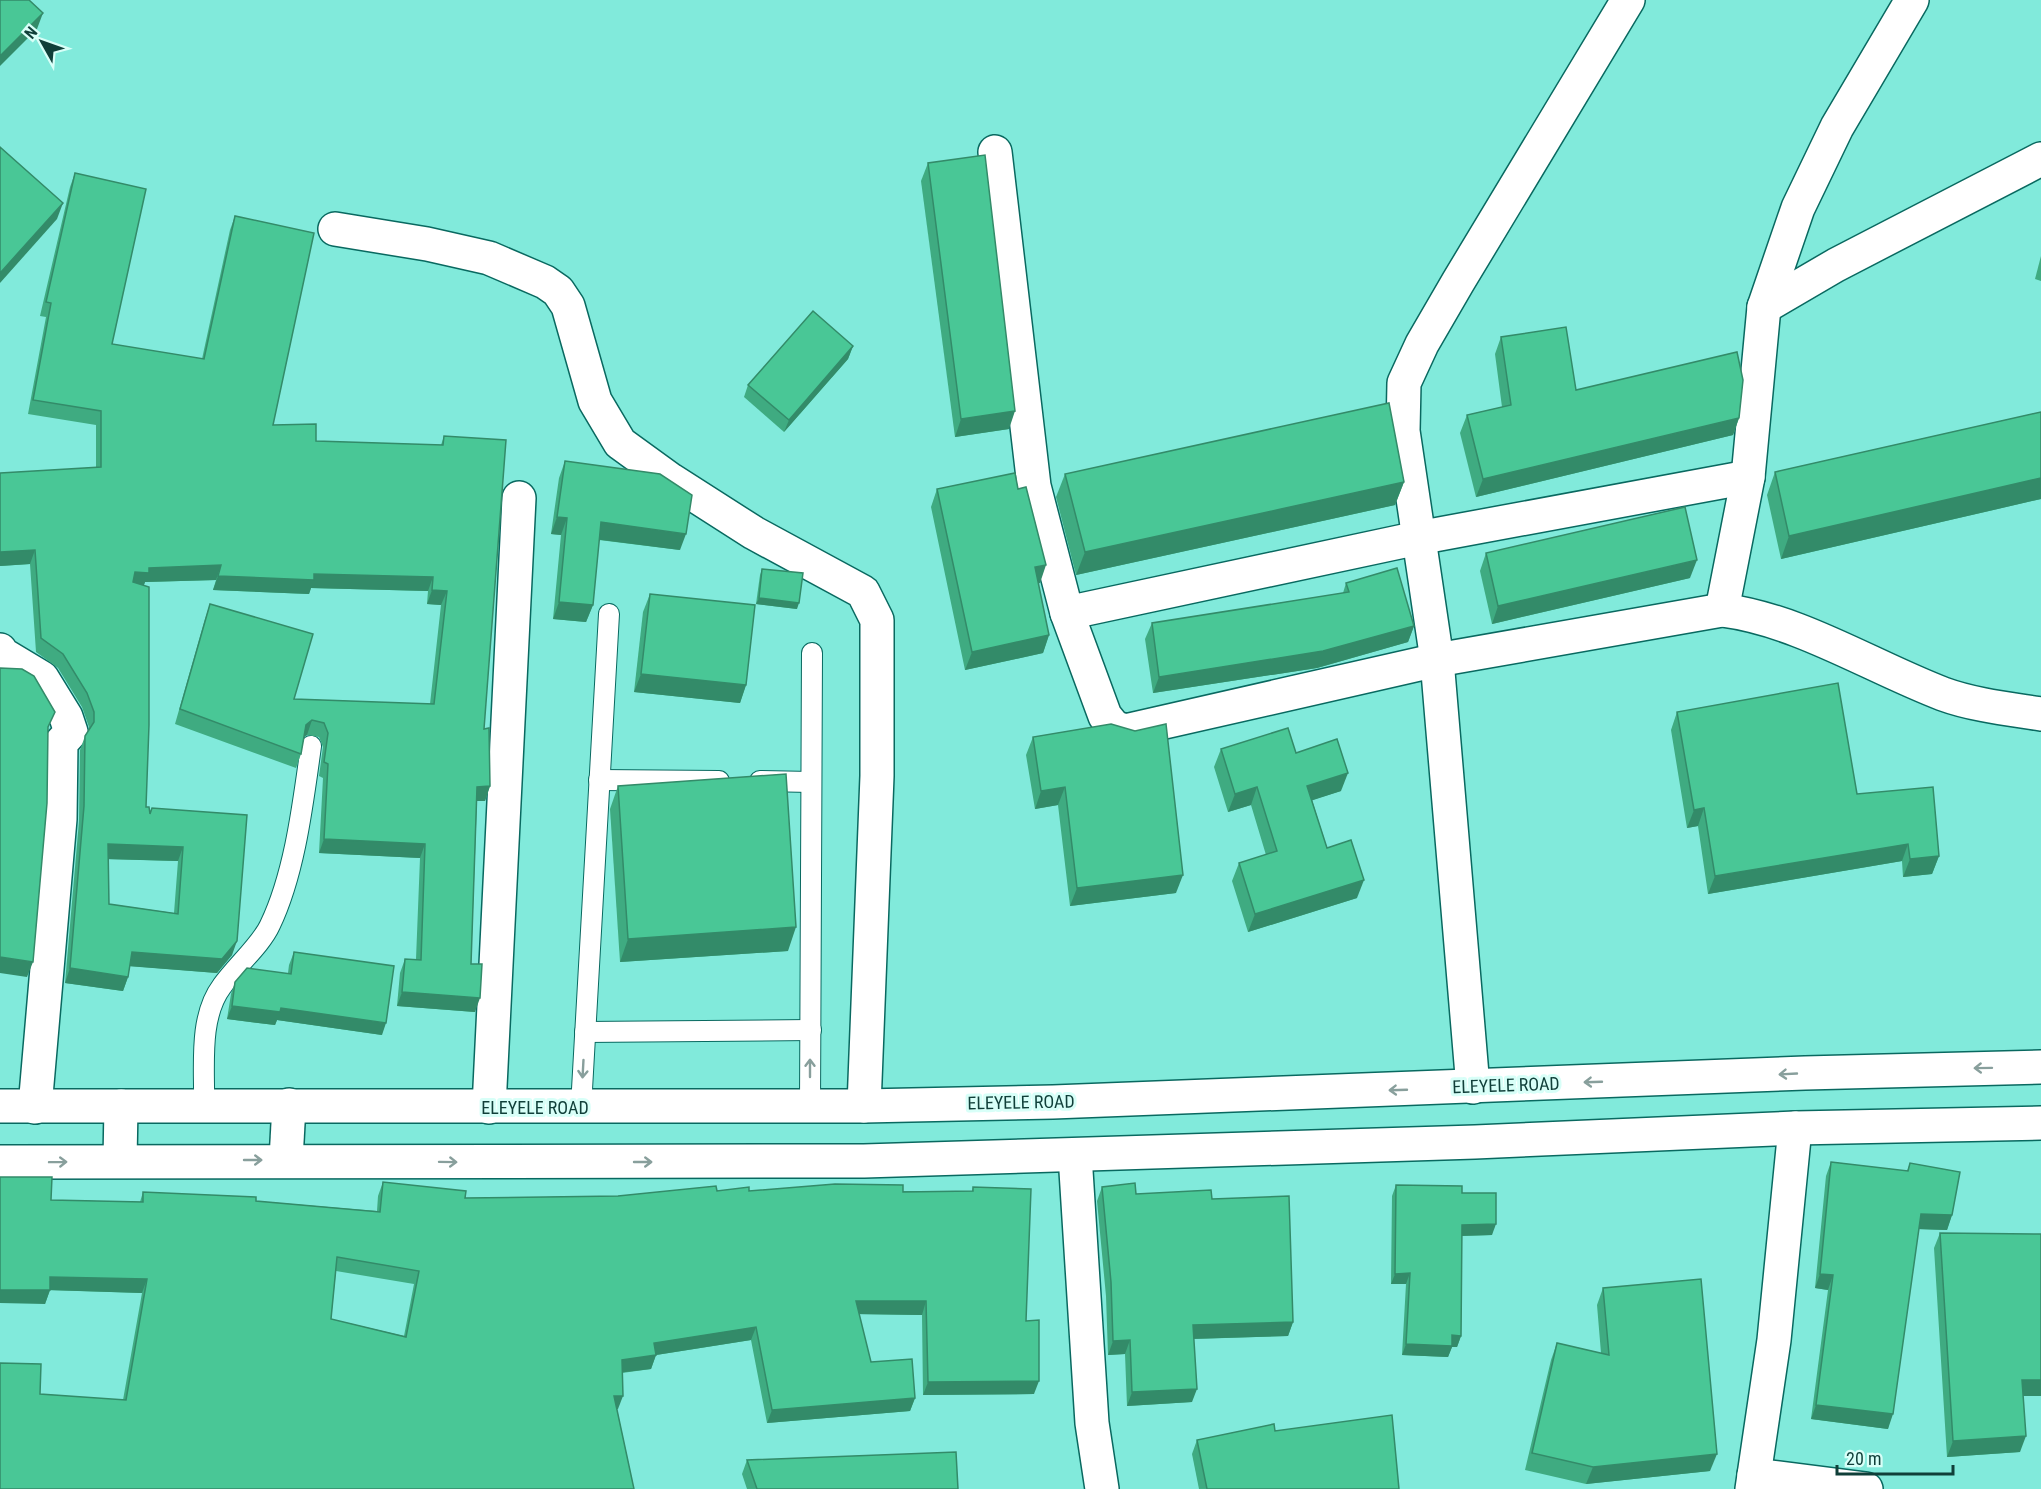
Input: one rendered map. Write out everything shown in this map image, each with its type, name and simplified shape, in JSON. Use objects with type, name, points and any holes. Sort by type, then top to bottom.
[{"type":"street","points":[[1473,1087],[1437,660],[1403,431],[1404,383],[1422,344],[1628,0]]},
{"type":"street","points":[[1722,610],[1748,477],[1764,307],[1798,208],[1837,128],[1912,0]]},
{"type":"street","points":[[995,152],[1034,486],[1067,613],[1105,716],[1114,727],[1125,731],[1437,660],[1722,610],[1749,614],[1802,633],[1945,695],[2041,714]]},
{"type":"street","points":[[1764,307],[1846,260],[2041,159]]},
{"type":"street","points":[[335,229],[427,244],[489,258],[545,282],[558,291],[568,306],[596,401],[620,443],[671,480],[754,533],[863,592],[878,620],[877,776],[864,1106]]},
{"type":"street","points":[[1067,613],[1418,538],[1748,477]]},
{"type":"street","points":[[489,1107],[519,498]]},
{"type":"street","points":[[0,650],[2,654],[42,678],[66,717],[71,732],[61,743],[60,819],[35,1107]]},
{"type":"street","name":"ELEYELE ROAD","points":[[0,1106],[864,1106],[1473,1087],[1805,1073],[2041,1067]]},
{"type":"street","points":[[286,1160],[289,1105]]},
{"type":"street","points":[[120,1161],[121,1106]]},
{"type":"street","points":[[0,1162],[864,1161],[1463,1143],[1795,1128],[2041,1122]]},
{"type":"street","points":[[1795,1128],[1774,1340],[1753,1482],[1866,1489]]},
{"type":"street","points":[[1075,1155],[1092,1423],[1102,1489]]},
{"type":"lane","points":[[581,1107],[609,614]]},
{"type":"lane","points":[[810,1106],[812,653]]},
{"type":"lane","points":[[204,1106],[207,1019],[219,988],[270,926],[302,812],[311,746]]},
{"type":"lane","points":[[599,780],[811,782]]},
{"type":"lane","points":[[585,1032],[811,1030]]},
{"type":"building","points":[[0,0],[29,0],[43,13],[0,56]]},
{"type":"building","points":[[0,147],[63,203],[0,273]]},
{"type":"building","points":[[985,155],[1015,411],[961,419],[928,163]]},
{"type":"building","points":[[75,173],[146,189],[112,344],[204,359],[235,216],[314,233],[273,425],[316,424],[316,441],[443,445],[444,436],[506,440],[484,729],[489,728],[490,786],[477,787],[471,964],[482,964],[480,998],[402,992],[405,959],[421,960],[425,844],[324,839],[328,764],[324,762],[328,733],[324,723],[312,720],[306,725],[301,754],[180,709],[210,604],[313,634],[294,699],[434,704],[447,591],[432,590],[433,577],[314,574],[314,580],[218,576],[221,565],[149,568],[149,573],[135,572],[133,582],[149,587],[149,725],[146,807],[149,807],[150,814],[152,808],[247,815],[237,941],[222,959],[132,952],[128,977],[70,968],[84,806],[85,736],[94,722],[94,712],[87,693],[63,654],[41,638],[35,550],[0,552],[0,473],[101,467],[101,411],[33,400],[51,303],[46,302]],"holes":[[[108,844],[183,847],[178,914],[109,904]]]},
{"type":"building","points":[[813,311],[853,346],[789,420],[748,385]]},
{"type":"building","points":[[1566,327],[1576,390],[1737,352],[1743,380],[1739,418],[1483,479],[1467,415],[1511,405],[1501,337]]},
{"type":"building","points":[[1389,403],[1404,482],[1085,552],[1065,474]]},
{"type":"building","points":[[2041,412],[2041,478],[1789,536],[1775,472]]},
{"type":"building","points":[[565,461],[660,474],[692,495],[686,534],[601,522],[593,605],[559,602],[567,518],[557,517]]},
{"type":"building","points":[[1015,473],[1018,489],[1026,487],[1046,565],[1035,567],[1049,635],[972,652],[937,489]]},
{"type":"building","points":[[1685,507],[1697,560],[1498,606],[1486,553]]},
{"type":"building","points":[[1397,568],[1414,626],[1323,651],[1159,677],[1152,623],[1349,592],[1346,583]]},
{"type":"building","points":[[762,569],[803,573],[799,603],[759,598]]},
{"type":"building","points":[[650,594],[755,605],[746,685],[641,674]]},
{"type":"building","points":[[0,668],[22,669],[34,676],[55,712],[48,727],[47,803],[33,962],[0,957]]},
{"type":"building","points":[[1838,683],[1857,794],[1933,787],[1939,856],[1910,859],[1908,844],[1715,876],[1704,808],[1694,810],[1677,712]]},
{"type":"building","points":[[1111,724],[1135,731],[1166,724],[1183,875],[1077,888],[1065,787],[1041,791],[1033,737]]},
{"type":"building","points":[[1288,728],[1296,753],[1337,739],[1348,773],[1307,786],[1327,848],[1351,840],[1364,880],[1255,914],[1239,863],[1277,851],[1257,787],[1235,794],[1221,749]]},
{"type":"building","points":[[786,774],[796,927],[628,939],[618,786]]},
{"type":"building","points":[[294,952],[394,966],[386,1023],[281,1008],[280,1012],[232,1006],[235,982],[247,968],[291,974]]},
{"type":"building","points":[[1831,1162],[1908,1171],[1910,1163],[1960,1172],[1952,1215],[1921,1214],[1893,1414],[1816,1405],[1833,1275],[1820,1274]]},
{"type":"building","points":[[0,1177],[52,1177],[51,1200],[143,1202],[143,1192],[256,1197],[256,1201],[380,1212],[383,1182],[466,1191],[465,1198],[618,1196],[716,1186],[717,1191],[749,1187],[749,1191],[835,1184],[903,1185],[903,1192],[973,1191],[973,1187],[1031,1189],[1026,1321],[1039,1320],[1039,1381],[928,1382],[926,1301],[856,1301],[871,1362],[912,1359],[915,1398],[772,1410],[756,1327],[654,1343],[656,1355],[622,1360],[623,1396],[614,1396],[634,1489],[0,1489],[0,1363],[41,1364],[40,1394],[126,1400],[147,1279],[50,1277],[50,1290],[0,1290]],"holes":[[[337,1257],[419,1271],[406,1337],[331,1319]]]},
{"type":"building","points":[[1135,1183],[1136,1194],[1211,1190],[1212,1199],[1289,1196],[1293,1322],[1193,1325],[1197,1389],[1132,1392],[1130,1340],[1113,1341],[1111,1282],[1102,1187]]},
{"type":"building","points":[[1396,1185],[1462,1186],[1462,1193],[1496,1193],[1496,1224],[1462,1225],[1461,1336],[1452,1335],[1452,1346],[1406,1344],[1410,1273],[1395,1274]]},
{"type":"building","points":[[1940,1233],[2041,1234],[2041,1380],[2022,1380],[2026,1436],[1953,1441]]},
{"type":"building","points":[[1701,1279],[1717,1454],[1593,1467],[1532,1453],[1557,1343],[1609,1355],[1603,1288]]},
{"type":"building","points":[[1392,1415],[1399,1489],[1207,1489],[1197,1440],[1274,1424],[1275,1431]]},
{"type":"building","points":[[956,1452],[958,1489],[757,1489],[747,1460]]}]
